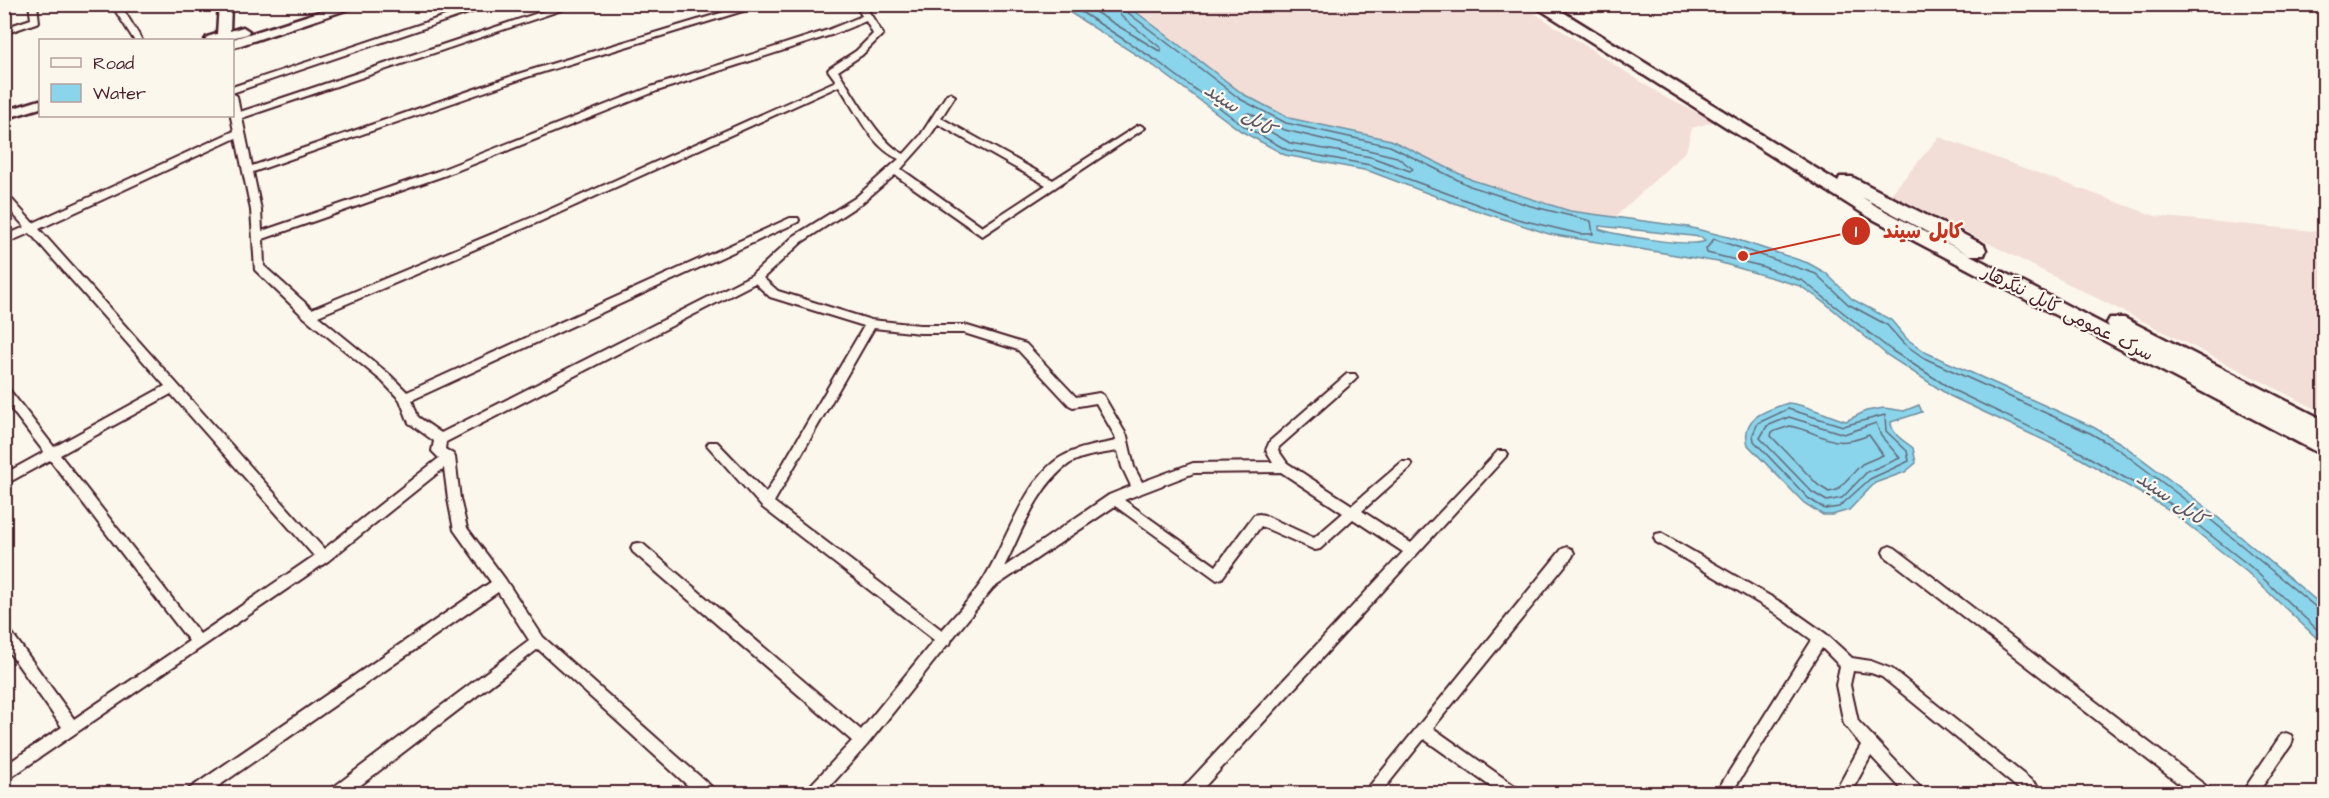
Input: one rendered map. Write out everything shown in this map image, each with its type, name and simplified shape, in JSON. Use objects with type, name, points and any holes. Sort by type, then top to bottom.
[{"type":"highway","name":"سرک عمومی کابل ننگرهار","points":[[1538,4],[1873,212],[2230,389],[2325,429]]},
{"type":"highway","name":"سرک عمومی کابل ننگرهار","points":[[1557,4],[1848,182],[2230,389],[2325,448]]},
{"type":"street","points":[[4,31],[36,20],[34,6],[47,4]]},
{"type":"street","points":[[115,4],[137,39]]},
{"type":"street","points":[[222,39],[225,4]]},
{"type":"street","points":[[225,39],[327,4]]},
{"type":"street","points":[[226,39],[358,4]]},
{"type":"street","points":[[234,89],[491,4]]},
{"type":"street","points":[[236,117],[575,4]]},
{"type":"street","points":[[249,170],[524,75],[762,4]]},
{"type":"street","points":[[859,4],[878,34],[859,53],[833,70],[881,142],[892,152],[906,158]]},
{"type":"street","points":[[258,237],[442,173],[654,89],[831,32],[868,17]]},
{"type":"street","points":[[309,315],[537,219],[841,82]]},
{"type":"street","points":[[4,104],[39,93]]},
{"type":"street","points":[[440,439],[756,278],[798,239],[859,200],[895,170],[938,120],[950,96]]},
{"type":"street","points":[[4,115],[39,104]]},
{"type":"street","points":[[234,106],[249,170],[258,237],[259,267],[309,315],[386,378],[405,398],[413,420],[440,439]]},
{"type":"street","points":[[938,120],[1054,185]]},
{"type":"street","points":[[895,170],[982,232],[1140,128]]},
{"type":"street","points":[[4,241],[240,132]]},
{"type":"street","points":[[4,197],[323,557]]},
{"type":"street","points":[[405,398],[794,220]]},
{"type":"street","points":[[756,278],[774,294],[871,324],[920,329],[964,329],[1022,347],[1073,402],[1099,398],[1121,435],[1128,467],[1139,489]]},
{"type":"street","points":[[767,502],[871,324]]},
{"type":"street","points":[[1351,377],[1274,444],[1272,450],[1284,467],[1411,550]]},
{"type":"street","points":[[4,480],[173,387]]},
{"type":"street","points":[[4,391],[197,641]]},
{"type":"street","points":[[440,439],[438,451],[449,458]]},
{"type":"street","points":[[713,445],[767,502],[945,640]]},
{"type":"street","points":[[812,794],[862,740],[988,584],[1035,493],[1052,471],[1065,460],[1084,452],[1123,445]]},
{"type":"street","points":[[1187,794],[1502,454]]},
{"type":"street","points":[[4,775],[323,557],[449,458]]},
{"type":"street","points":[[449,458],[453,499],[461,530],[500,583],[538,641],[708,794]]},
{"type":"street","points":[[1114,499],[1217,574],[1259,519],[1315,545],[1406,465]]},
{"type":"street","points":[[988,584],[1114,499],[1139,489],[1193,468],[1284,467]]},
{"type":"street","points":[[1661,538],[1777,607],[1821,638],[1848,664],[1871,667],[1887,673],[2037,794]]},
{"type":"street","points":[[638,548],[862,740]]},
{"type":"street","points":[[1890,552],[2205,794]]},
{"type":"street","points":[[1370,794],[1567,553]]},
{"type":"street","points":[[194,794],[500,583]]},
{"type":"street","points":[[4,633],[72,728]]},
{"type":"street","points":[[1722,794],[1821,638]]},
{"type":"street","points":[[336,794],[538,641]]},
{"type":"street","points":[[1848,664],[1843,685],[1851,724],[1917,794]]},
{"type":"street","points":[[1423,730],[1514,794]]},
{"type":"street","points":[[2248,794],[2286,740]]},
{"type":"street","points":[[1840,794],[1869,745]]},
{"type":"shaded area","points":[[1129,5],[1522,5],[1668,99],[1716,121],[1692,128],[1686,151],[1614,218],[1570,211],[1472,180],[1391,140],[1289,118],[1243,94]]},
{"type":"shaded area","points":[[1939,137],[2155,216],[2324,232],[2324,413],[1891,194]]},
{"type":"water","points":[[1058,5],[1127,5],[1243,94],[1289,118],[1391,140],[1472,180],[1570,211],[1688,227],[1732,238],[1808,263],[1826,273],[1852,299],[1891,320],[1907,339],[1927,353],[2093,427],[2122,444],[2203,505],[2324,607],[2324,645],[2247,572],[2168,509],[2069,452],[1950,396],[1887,355],[1824,302],[1800,286],[1718,262],[1549,234],[1451,202],[1369,171],[1285,155],[1241,131],[1154,66]],"holes":[[[1599,226],[1701,237],[1705,241],[1670,242],[1608,232],[1599,229]]]},
{"type":"water","points":[[1788,403],[1846,421],[1866,411],[1884,408],[1904,411],[1919,405],[1922,412],[1891,422],[1896,434],[1913,448],[1916,463],[1905,472],[1875,483],[1849,510],[1823,515],[1804,503],[1748,445],[1748,428],[1752,421],[1764,412]]},
{"type":"place","name":"کابل سيند","points":[[1743,256]]}]
